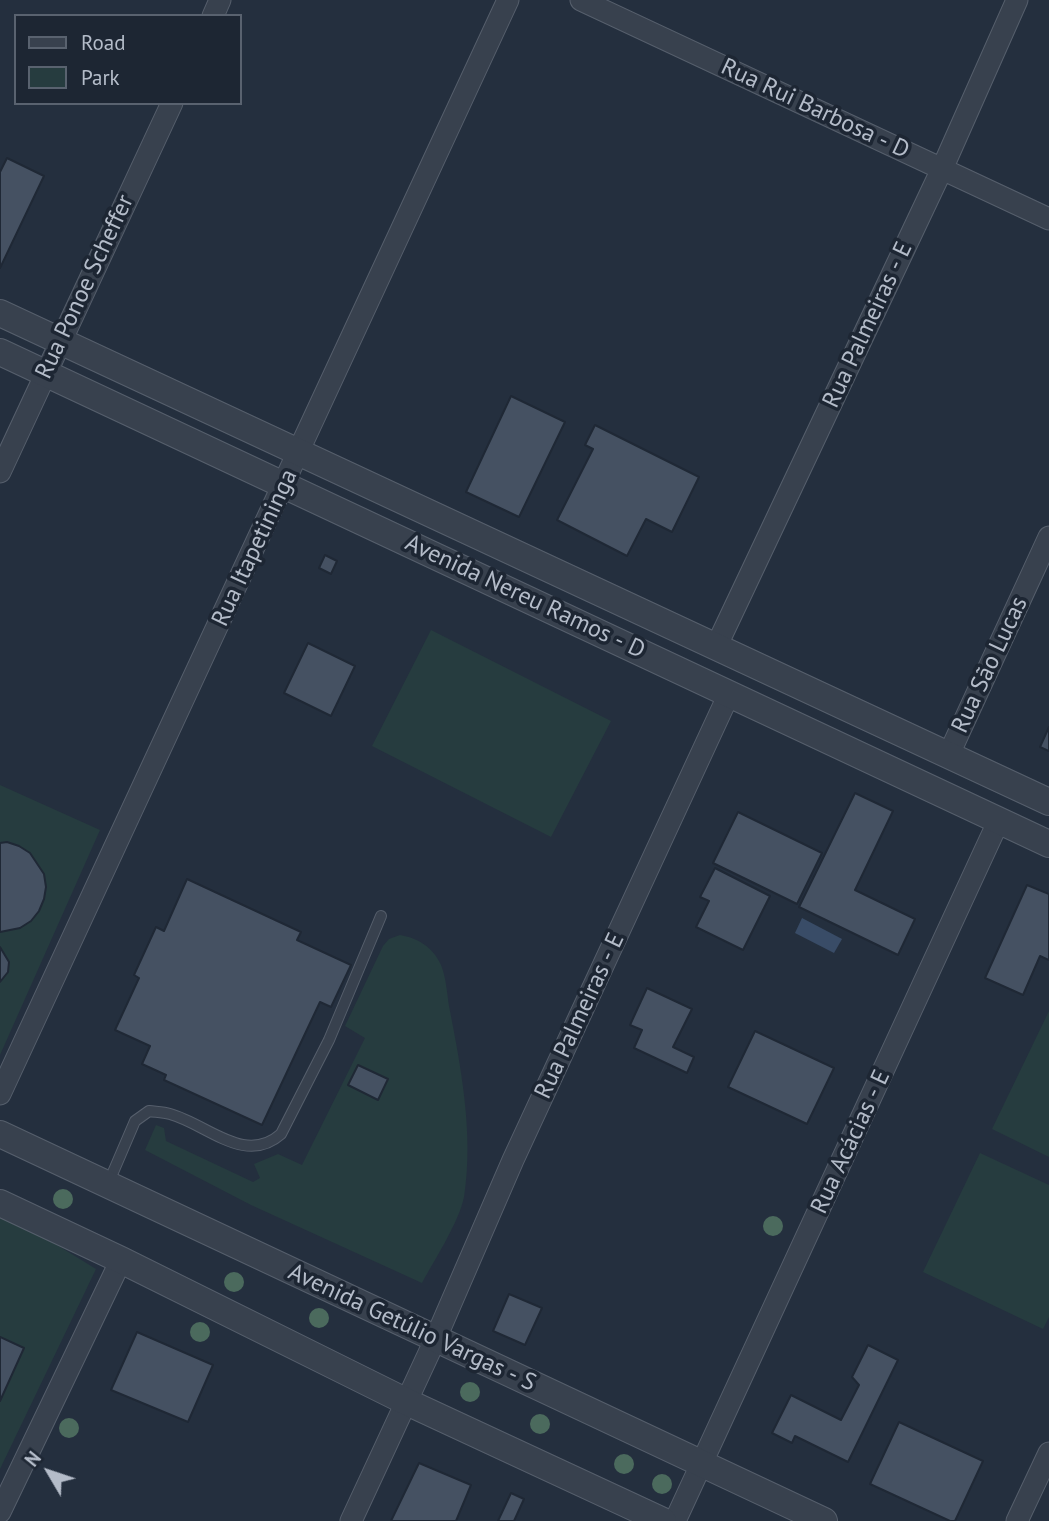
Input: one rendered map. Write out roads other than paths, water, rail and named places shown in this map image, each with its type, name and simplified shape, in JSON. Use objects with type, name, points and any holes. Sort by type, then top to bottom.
[{"type":"street","name":"Rua Itapetininga","points":[[0,1094],[508,0]]},
{"type":"street","name":"Rua Rui Barbosa - D","points":[[581,0],[1049,219]]},
{"type":"street","name":"Rua Palmeiras - E","points":[[716,647],[942,169],[1017,0]]},
{"type":"street","name":"Rua Ponoe Scheffer","points":[[0,472],[171,105]]},
{"type":"street","name":"Avenida Nereu Ramos - D","points":[[0,313],[1049,802]]},
{"type":"street","name":"Avenida Nereu Ramos - D","points":[[0,352],[1049,844]]},
{"type":"street","name":"Rua São Lucas","points":[[949,754],[1049,537]]},
{"type":"street","name":"Rua Palmeiras - E","points":[[351,1521],[435,1340],[513,1160],[729,694]]},
{"type":"street","name":"Rua Acácias - E","points":[[675,1521],[999,820]]},
{"type":"street","name":"Avenida Getúlio Vargas - S","points":[[0,1134],[824,1521]]},
{"type":"street","points":[[0,1203],[407,1402],[663,1521]]},
{"type":"street","points":[[0,1512],[121,1260]]},
{"type":"street","points":[[1017,1521],[1049,1453]]},
{"type":"lane","points":[[108,1184],[135,1121],[149,1111],[172,1114],[241,1146],[270,1144],[281,1135],[329,1040],[381,916]]},
{"type":"water","points":[[802,918],[842,939],[834,953],[795,933]]}]
